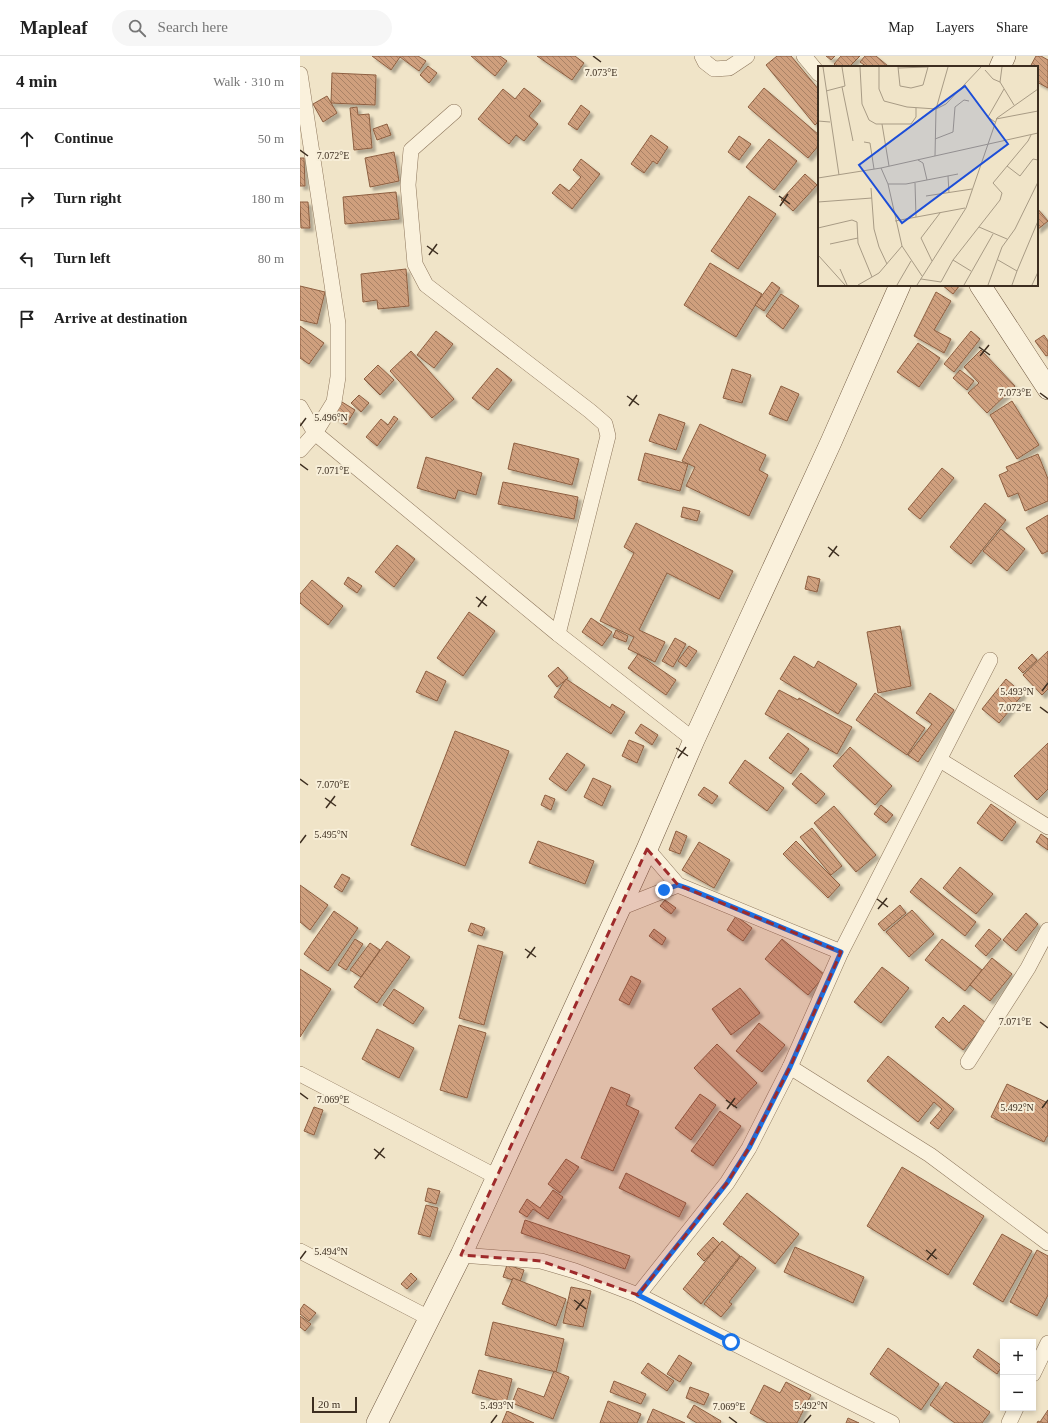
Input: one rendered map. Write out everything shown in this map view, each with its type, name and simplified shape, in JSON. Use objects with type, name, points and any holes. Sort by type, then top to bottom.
[{"type":"main road","points":[[1000,66],[1005,56]]},
{"type":"main road","points":[[377,1423],[461,1255],[497,1177],[620,908],[694,740],[831,442],[900,286]]},
{"type":"main road","points":[[981,286],[1048,389]]},
{"type":"street","points":[[702,56],[705,62],[714,69],[729,68],[747,56]]},
{"type":"street","points":[[804,56],[818,73]]},
{"type":"street","points":[[300,74],[338,324],[338,377],[334,402],[315,433],[300,450]]},
{"type":"street","points":[[454,112],[411,150],[408,185],[415,264],[426,285],[590,411],[605,424],[608,436],[558,634]]},
{"type":"street","points":[[300,407],[315,433],[558,634],[694,740]]},
{"type":"street","points":[[638,1295],[727,1183],[749,1148],[790,1067],[841,952],[990,660]]},
{"type":"street","points":[[940,760],[1048,826]]},
{"type":"street","points":[[646,849],[678,885],[841,952]]},
{"type":"street","points":[[620,908],[678,885]]},
{"type":"street","points":[[968,1062],[1028,968],[1048,930]]},
{"type":"street","points":[[790,1067],[930,1154],[1048,1243]]},
{"type":"street","points":[[300,1074],[497,1177]]},
{"type":"street","points":[[300,1251],[430,1318]]},
{"type":"street","points":[[461,1255],[541,1261],[575,1270],[638,1295],[892,1423]]},
{"type":"street","points":[[1036,1368],[1048,1343]]},
{"type":"street","points":[[1009,1423],[1015,1411]]},
{"type":"highlighted area","points":[[647,849],[678,885],[841,952],[790,1067],[749,1148],[727,1183],[638,1295],[541,1261],[461,1255]]},
{"type":"building","points":[[372,56],[418,56],[426,61],[419,71],[400,57],[391,70]]},
{"type":"building","points":[[471,56],[500,56],[507,61],[495,76]]},
{"type":"building","points":[[537,56],[575,56],[584,63],[572,80]]},
{"type":"building","points":[[777,56],[791,56],[818,89],[818,122],[815,125],[766,65]]},
{"type":"building","points":[[826,56],[835,56],[831,60]]},
{"type":"building","points":[[841,56],[860,56],[850,66],[836,66],[834,64]]},
{"type":"building","points":[[865,56],[876,56],[888,66],[866,66],[860,62]]},
{"type":"building","points":[[1036,56],[1041,56],[1048,60],[1048,88],[1038,83],[1038,66],[1031,66]]},
{"type":"building","points":[[428,66],[437,73],[429,83],[420,75]]},
{"type":"building","points":[[332,73],[376,75],[375,105],[331,103]]},
{"type":"building","points":[[524,88],[541,101],[529,116],[538,124],[524,141],[516,135],[509,144],[478,119],[503,89],[515,99]]},
{"type":"building","points":[[764,88],[818,134],[818,146],[808,158],[748,107]]},
{"type":"building","points":[[327,96],[337,113],[323,122],[313,104]]},
{"type":"building","points":[[581,105],[590,112],[577,130],[568,124]]},
{"type":"building","points":[[357,107],[358,115],[369,114],[372,148],[354,150],[350,108]]},
{"type":"building","points":[[387,124],[391,135],[377,140],[373,129]]},
{"type":"building","points":[[651,135],[668,147],[657,164],[653,161],[644,173],[631,164]]},
{"type":"building","points":[[739,136],[751,144],[739,160],[728,152]]},
{"type":"building","points":[[769,139],[797,161],[774,190],[746,167]]},
{"type":"building","points":[[394,152],[399,181],[370,187],[365,158]]},
{"type":"building","points":[[300,158],[304,158],[305,186],[300,186]]},
{"type":"building","points":[[581,159],[600,174],[572,209],[552,193],[560,184],[569,191],[581,177],[573,170]]},
{"type":"building","points":[[805,174],[817,185],[793,211],[781,200]]},
{"type":"building","points":[[396,192],[399,219],[345,224],[343,197]]},
{"type":"building","points":[[749,196],[776,214],[738,269],[711,251]]},
{"type":"building","points":[[300,202],[308,202],[310,228],[301,228]]},
{"type":"building","points":[[1038,209],[1048,221],[1038,229]]},
{"type":"building","points":[[710,263],[762,294],[736,337],[684,305]]},
{"type":"building","points":[[406,269],[409,306],[378,309],[377,300],[363,302],[361,274]]},
{"type":"building","points":[[772,282],[780,288],[764,311],[755,305]]},
{"type":"building","points":[[300,286],[325,292],[317,324],[300,320]]},
{"type":"building","points":[[943,286],[959,286],[953,294]]},
{"type":"building","points":[[936,292],[951,301],[934,330],[951,339],[944,353],[914,336]]},
{"type":"building","points":[[781,294],[799,306],[783,329],[766,316]]},
{"type":"building","points":[[300,326],[324,343],[309,364],[300,358]]},
{"type":"building","points":[[436,331],[453,344],[434,368],[417,355]]},
{"type":"building","points":[[971,331],[980,339],[954,372],[944,364]]},
{"type":"building","points":[[1044,335],[1048,341],[1048,355],[1046,356],[1035,341]]},
{"type":"building","points":[[918,343],[940,358],[919,387],[897,372]]},
{"type":"building","points":[[981,350],[1015,386],[987,413],[968,393],[979,383],[964,367]]},
{"type":"building","points":[[411,351],[454,399],[432,418],[390,371]]},
{"type":"building","points":[[378,365],[394,380],[380,395],[364,379]]},
{"type":"building","points":[[497,368],[512,380],[488,410],[472,398]]},
{"type":"building","points":[[732,369],[751,375],[742,403],[723,398]]},
{"type":"building","points":[[960,370],[974,381],[967,390],[953,378]]},
{"type":"building","points":[[781,386],[799,394],[787,421],[769,414]]},
{"type":"building","points":[[359,395],[369,403],[361,412],[351,403]]},
{"type":"building","points":[[1012,401],[1039,445],[1017,459],[990,415]]},
{"type":"building","points":[[342,402],[355,410],[346,425],[333,416]]},
{"type":"building","points":[[659,414],[685,423],[676,450],[649,441]]},
{"type":"building","points":[[394,416],[398,419],[377,446],[366,437],[381,419],[388,425]]},
{"type":"building","points":[[700,424],[766,455],[759,470],[768,475],[749,516],[686,486],[695,467],[682,461]]},
{"type":"building","points":[[514,443],[579,459],[572,485],[508,469]]},
{"type":"building","points":[[645,453],[688,464],[680,491],[638,480]]},
{"type":"building","points":[[1038,454],[1048,479],[1048,501],[1025,511],[1018,493],[1008,497],[999,475],[1008,471],[1006,467]]},
{"type":"building","points":[[426,457],[482,473],[476,495],[458,490],[455,499],[417,488]]},
{"type":"building","points":[[942,468],[954,478],[920,519],[908,509]]},
{"type":"building","points":[[503,482],[578,497],[574,519],[498,504]]},
{"type":"building","points":[[985,503],[1006,520],[971,564],[950,547]]},
{"type":"building","points":[[683,507],[700,511],[697,521],[681,517]]},
{"type":"building","points":[[1048,515],[1048,551],[1042,554],[1026,528]]},
{"type":"building","points":[[636,523],[733,571],[719,599],[667,573],[639,630],[665,642],[655,662],[628,649],[634,637],[600,621],[634,553],[624,547]]},
{"type":"building","points":[[1001,529],[1025,549],[1007,571],[983,551]]},
{"type":"building","points":[[397,545],[415,559],[394,587],[375,572]]},
{"type":"building","points":[[808,576],[820,579],[817,592],[805,589]]},
{"type":"building","points":[[348,577],[362,586],[357,593],[344,584]]},
{"type":"building","points":[[312,580],[343,606],[328,625],[300,603],[300,594]]},
{"type":"building","points":[[469,612],[495,631],[463,676],[437,658]]},
{"type":"building","points":[[591,618],[612,632],[602,646],[582,632]]},
{"type":"building","points":[[900,626],[911,686],[878,693],[867,632]]},
{"type":"building","points":[[616,630],[628,636],[626,642],[613,637]]},
{"type":"building","points":[[675,638],[686,644],[673,667],[662,661]]},
{"type":"building","points":[[689,646],[697,651],[686,667],[678,661]]},
{"type":"building","points":[[1048,651],[1048,689],[1042,695],[1023,675]]},
{"type":"building","points":[[638,654],[676,680],[666,695],[628,668]]},
{"type":"building","points":[[1032,654],[1037,660],[1023,673],[1018,668]]},
{"type":"building","points":[[794,656],[814,668],[818,661],[857,684],[838,714],[780,679]]},
{"type":"building","points":[[558,667],[568,678],[557,687],[548,676]]},
{"type":"building","points":[[426,671],[446,681],[437,701],[416,692]]},
{"type":"building","points":[[566,679],[610,708],[612,704],[625,712],[611,734],[554,697]]},
{"type":"building","points":[[1006,679],[1023,694],[999,723],[982,709]]},
{"type":"building","points":[[779,690],[798,700],[799,698],[852,727],[837,754],[765,714]]},
{"type":"building","points":[[875,693],[925,728],[907,755],[856,720]]},
{"type":"building","points":[[930,693],[954,710],[918,762],[908,755],[932,724],[916,713]]},
{"type":"building","points":[[641,724],[658,735],[652,745],[635,733]]},
{"type":"building","points":[[455,731],[509,751],[465,866],[411,845]]},
{"type":"building","points":[[788,733],[809,749],[791,774],[769,758]]},
{"type":"building","points":[[629,740],[644,746],[637,763],[622,756]]},
{"type":"building","points":[[1048,743],[1048,789],[1037,800],[1014,776]]},
{"type":"building","points":[[850,747],[892,786],[875,805],[833,766]]},
{"type":"building","points":[[567,753],[585,765],[566,791],[549,779]]},
{"type":"building","points":[[745,760],[784,788],[767,811],[729,783]]},
{"type":"building","points":[[801,773],[825,794],[816,804],[792,784]]},
{"type":"building","points":[[593,778],[611,786],[602,806],[584,797]]},
{"type":"building","points":[[704,787],[718,796],[712,804],[698,795]]},
{"type":"building","points":[[545,795],[555,799],[551,810],[541,805]]},
{"type":"building","points":[[991,804],[1016,822],[1002,841],[977,823]]},
{"type":"building","points":[[881,805],[893,815],[886,823],[874,814]]},
{"type":"building","points":[[834,806],[876,855],[856,872],[814,823]]},
{"type":"building","points":[[812,828],[842,866],[831,875],[800,837]]},
{"type":"building","points":[[676,831],[687,836],[680,854],[669,850]]},
{"type":"building","points":[[1041,834],[1048,839],[1048,850],[1036,842]]},
{"type":"building","points":[[538,841],[594,861],[585,884],[529,863]]},
{"type":"building","points":[[796,841],[840,885],[828,898],[783,854]]},
{"type":"building","points":[[699,842],[730,860],[714,888],[682,870]]},
{"type":"building","points":[[960,867],[993,894],[976,914],[943,888]]},
{"type":"building","points":[[342,874],[350,878],[342,892],[334,887]]},
{"type":"building","points":[[921,878],[976,922],[965,936],[910,892]]},
{"type":"building","points":[[300,885],[328,905],[310,930],[300,922]]},
{"type":"building","points":[[665,900],[676,908],[671,914],[660,906]]},
{"type":"building","points":[[900,905],[906,913],[884,931],[878,924]]},
{"type":"building","points":[[912,910],[934,934],[909,957],[886,932]]},
{"type":"building","points":[[334,911],[358,928],[328,971],[304,954]]},
{"type":"building","points":[[1026,913],[1038,924],[1016,951],[1003,940]]},
{"type":"building","points":[[736,916],[752,928],[743,941],[727,930]]},
{"type":"building","points":[[471,923],[485,928],[482,936],[468,931]]},
{"type":"building","points":[[654,929],[666,938],[662,945],[649,936]]},
{"type":"building","points":[[989,929],[1001,939],[986,956],[975,946]]},
{"type":"building","points":[[355,939],[363,944],[346,970],[338,965]]},
{"type":"building","points":[[782,939],[825,975],[808,995],[765,959]]},
{"type":"building","points":[[942,939],[982,970],[965,991],[925,960]]},
{"type":"building","points":[[387,941],[410,957],[377,1003],[354,987]]},
{"type":"building","points":[[370,943],[380,950],[361,977],[350,970]]},
{"type":"building","points":[[478,945],[503,952],[484,1025],[459,1018]]},
{"type":"building","points":[[992,958],[1012,974],[990,1001],[970,985]]},
{"type":"building","points":[[882,967],[909,988],[881,1023],[854,1002]]},
{"type":"building","points":[[300,969],[331,989],[300,1037]]},
{"type":"building","points":[[631,976],[641,981],[629,1005],[619,1000]]},
{"type":"building","points":[[740,988],[760,1013],[731,1035],[712,1009]]},
{"type":"building","points":[[394,989],[424,1008],[413,1024],[383,1005]]},
{"type":"building","points":[[964,1005],[986,1023],[963,1050],[935,1027],[943,1017],[949,1023]]},
{"type":"building","points":[[759,1023],[785,1045],[762,1072],[736,1051]]},
{"type":"building","points":[[459,1025],[486,1033],[467,1098],[440,1090]]},
{"type":"building","points":[[377,1029],[414,1048],[399,1078],[362,1059]]},
{"type":"building","points":[[717,1044],[757,1083],[734,1107],[694,1068]]},
{"type":"building","points":[[888,1056],[954,1109],[938,1129],[930,1123],[942,1109],[934,1102],[918,1122],[867,1081]]},
{"type":"building","points":[[1007,1084],[1048,1103],[1048,1136],[1044,1142],[991,1117]]},
{"type":"building","points":[[611,1087],[630,1095],[626,1105],[639,1111],[613,1171],[581,1158]]},
{"type":"building","points":[[700,1094],[716,1105],[691,1140],[675,1128]]},
{"type":"building","points":[[314,1107],[323,1110],[314,1135],[304,1131]]},
{"type":"building","points":[[720,1111],[741,1126],[713,1166],[691,1151]]},
{"type":"building","points":[[566,1159],[579,1167],[560,1193],[548,1184]]},
{"type":"building","points":[[902,1167],[984,1216],[948,1275],[867,1226]]},
{"type":"building","points":[[626,1173],[686,1203],[679,1217],[619,1188]]},
{"type":"building","points":[[428,1188],[440,1191],[436,1204],[425,1201]]},
{"type":"building","points":[[553,1190],[563,1197],[548,1219],[533,1209],[527,1217],[519,1212],[527,1199],[540,1208]]},
{"type":"building","points":[[747,1193],[799,1234],[775,1264],[723,1224]]},
{"type":"building","points":[[426,1205],[438,1208],[430,1237],[418,1234]]},
{"type":"building","points":[[525,1220],[630,1256],[625,1269],[521,1233]]},
{"type":"building","points":[[1002,1234],[1032,1251],[1003,1302],[973,1284]]},
{"type":"building","points":[[713,1237],[720,1244],[704,1261],[697,1254]]},
{"type":"building","points":[[722,1241],[740,1256],[701,1304],[683,1289]]},
{"type":"building","points":[[795,1247],[864,1277],[853,1303],[784,1272]]},
{"type":"building","points":[[1037,1250],[1048,1256],[1048,1295],[1037,1316],[1010,1302]]},
{"type":"building","points":[[741,1256],[756,1268],[729,1302],[732,1304],[721,1317],[704,1304]]},
{"type":"building","points":[[507,1265],[524,1270],[520,1282],[503,1277]]},
{"type":"building","points":[[411,1273],[417,1279],[407,1289],[401,1284]]},
{"type":"building","points":[[513,1278],[566,1299],[556,1326],[502,1304]]},
{"type":"building","points":[[571,1287],[591,1291],[583,1327],[563,1323]]},
{"type":"building","points":[[304,1304],[316,1313],[309,1321],[300,1314],[300,1310]]},
{"type":"building","points":[[300,1316],[311,1324],[305,1331],[300,1327]]},
{"type":"building","points":[[493,1322],[564,1339],[556,1372],[485,1355]]},
{"type":"building","points":[[888,1348],[939,1384],[921,1410],[870,1374]]},
{"type":"building","points":[[978,1349],[1000,1365],[1000,1369],[997,1374],[973,1357]]},
{"type":"building","points":[[679,1355],[692,1363],[680,1382],[667,1374]]},
{"type":"building","points":[[648,1363],[674,1381],[667,1391],[641,1373]]},
{"type":"building","points":[[479,1370],[512,1379],[506,1403],[472,1393]]},
{"type":"building","points":[[554,1371],[569,1377],[553,1419],[512,1403],[518,1388],[544,1397]]},
{"type":"building","points":[[614,1381],[646,1394],[641,1404],[610,1392]]},
{"type":"building","points":[[786,1382],[811,1395],[797,1423],[768,1423],[750,1413],[764,1385],[780,1393]]},
{"type":"building","points":[[946,1382],[990,1412],[982,1423],[955,1423],[930,1405]]},
{"type":"building","points":[[690,1387],[709,1394],[704,1405],[686,1398]]},
{"type":"building","points":[[608,1401],[641,1414],[637,1423],[600,1423]]},
{"type":"building","points":[[694,1405],[721,1421],[720,1423],[697,1423],[687,1417]]},
{"type":"building","points":[[653,1409],[685,1423],[647,1423]]},
{"type":"building","points":[[1048,1410],[1048,1423],[1037,1423],[1038,1421],[1040,1422]]},
{"type":"building","points":[[507,1411],[534,1423],[502,1423]]},
{"type":"building","points":[[848,1418],[859,1423],[846,1423]]},
{"type":"route","points":[[664,890],[678,885],[687,888],[841,952],[790,1067],[749,1148],[727,1183],[638,1295],[731,1342]]}]
